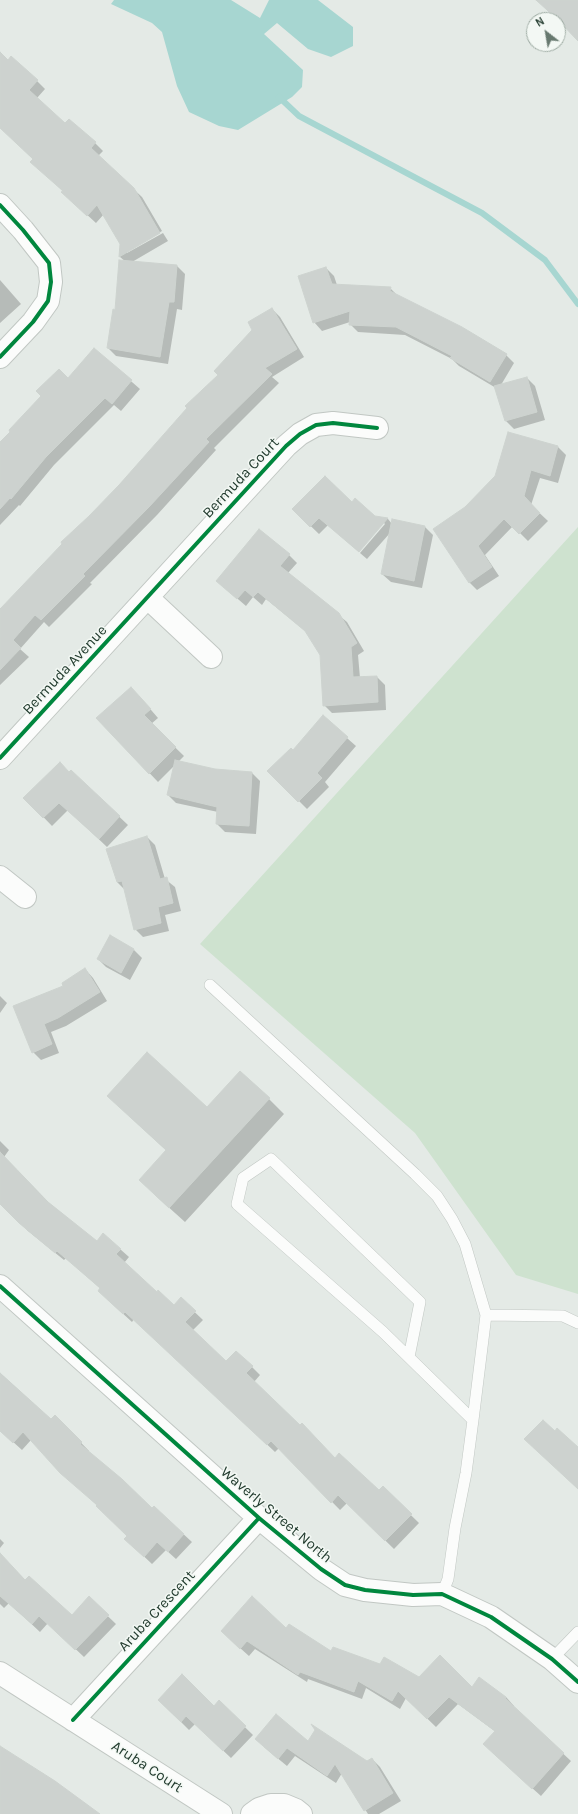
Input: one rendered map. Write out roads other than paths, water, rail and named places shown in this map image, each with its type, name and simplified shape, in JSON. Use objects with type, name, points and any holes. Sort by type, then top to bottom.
[{"type":"street","points":[[0,205],[23,230],[49,263],[51,282],[48,301],[34,322],[0,358]]},
{"type":"street","name":"Bermuda Court","points":[[148,598],[286,446],[300,434],[316,425],[333,423],[377,428]]},
{"type":"street","points":[[148,598],[211,657]]},
{"type":"street","name":"Bermuda Avenue","points":[[0,758],[148,598]]},
{"type":"street","points":[[0,877],[25,897]]},
{"type":"street","name":"Waverly Street North","points":[[0,1286],[259,1518],[321,1569],[345,1585],[386,1594],[442,1594],[491,1617],[552,1660],[578,1682]]},
{"type":"street","name":"Aruba Crescent","points":[[73,1720],[259,1518]]},
{"type":"street","points":[[0,1673],[73,1720]]},
{"type":"street","name":"Aruba Court","points":[[73,1720],[220,1814]]},
{"type":"street","points":[[252,1814],[259,1809],[271,1805],[284,1805],[302,1814]]},
{"type":"lane","points":[[210,985],[416,1174],[437,1196],[452,1219],[465,1244],[486,1315],[466,1473],[455,1528],[448,1579],[442,1594]]},
{"type":"lane","points":[[409,1357],[420,1302],[271,1159],[243,1178],[237,1204],[409,1357],[473,1420]]},
{"type":"lane","points":[[486,1315],[562,1316],[578,1323]]},
{"type":"lane","points":[[552,1660],[578,1632]]},
{"type":"water","points":[[114,0],[231,0],[260,18],[269,0],[318,0],[353,27],[353,46],[331,57],[308,49],[277,23],[264,34],[303,70],[302,87],[292,97],[238,130],[219,126],[189,112],[177,86],[162,32],[152,23],[111,4]]},
{"type":"waterway","points":[[279,97],[299,116],[482,213],[545,260],[578,304]]}]
